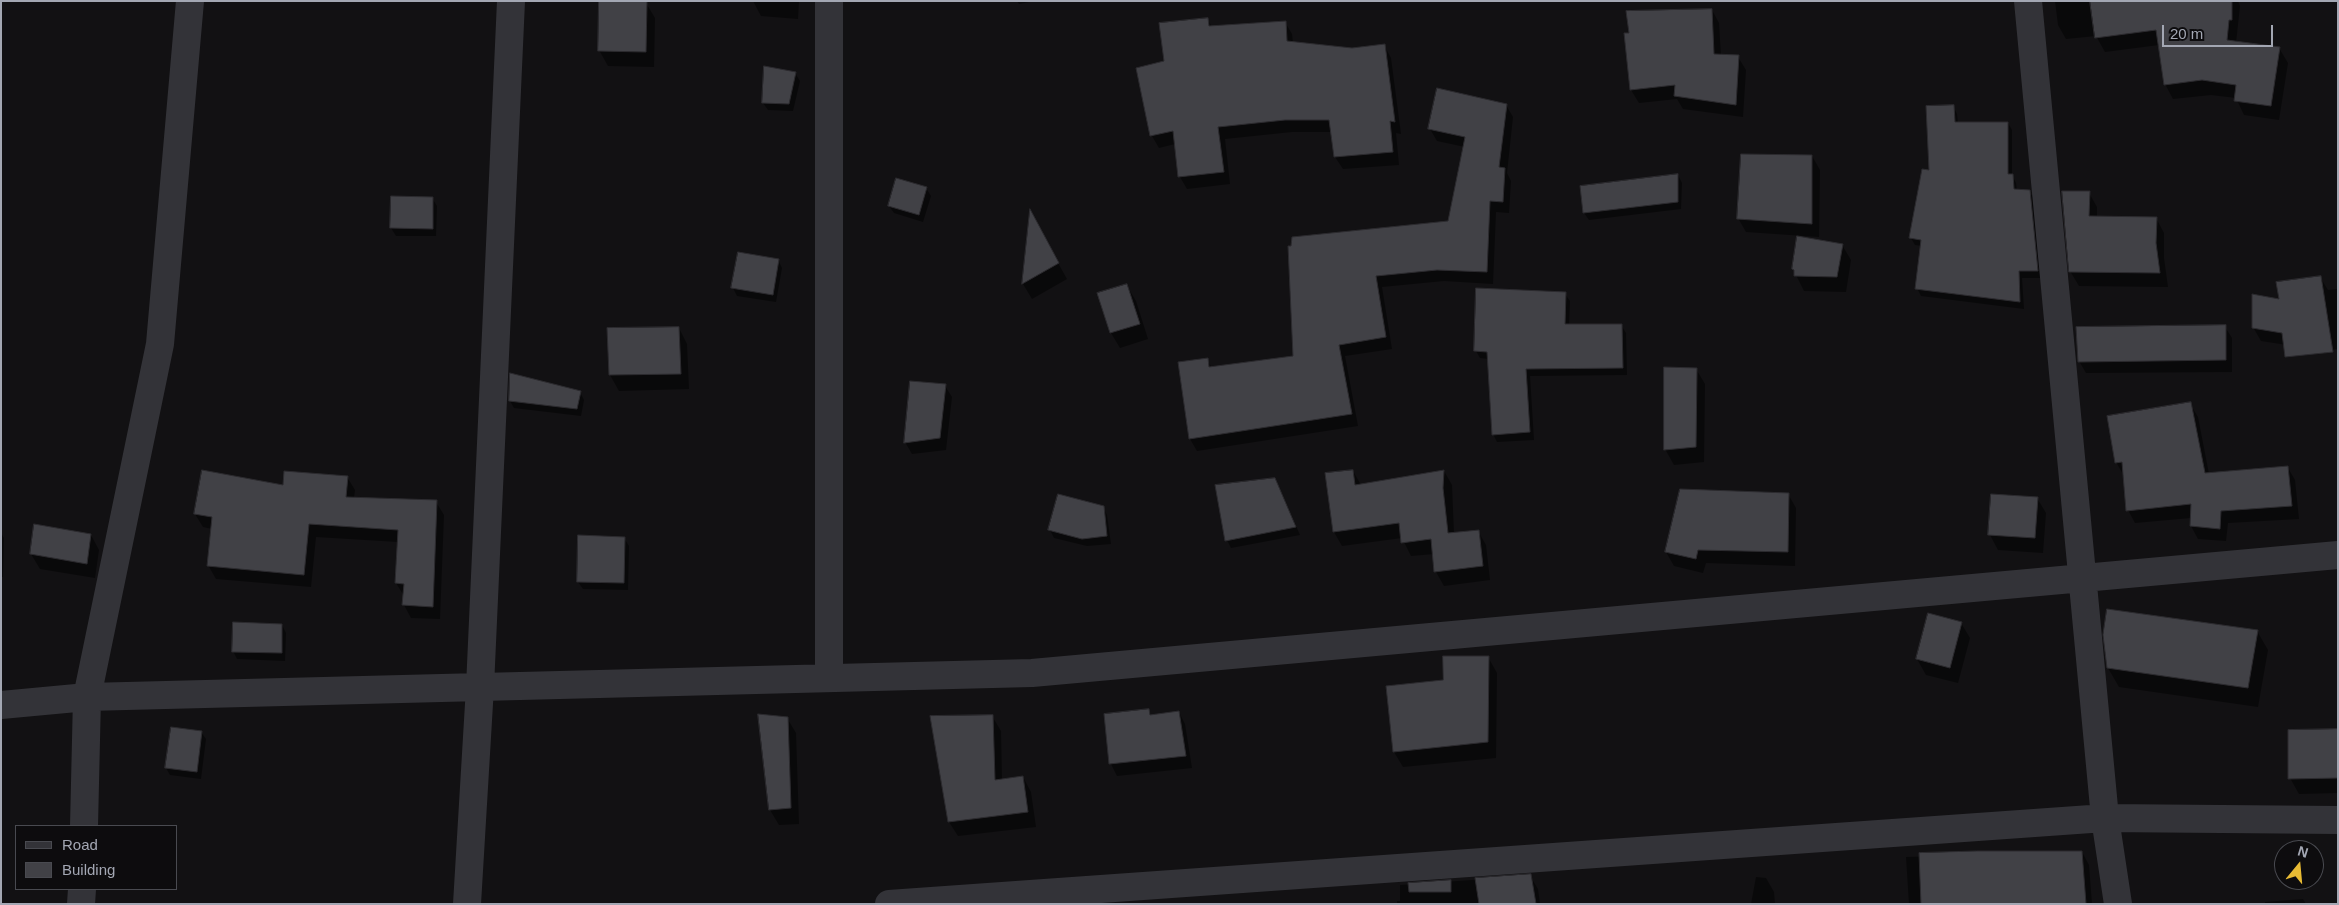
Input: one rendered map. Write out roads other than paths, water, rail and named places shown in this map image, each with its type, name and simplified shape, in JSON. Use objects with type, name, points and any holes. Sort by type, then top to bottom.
[{"type":"street","points":[[84,825],[87,697],[160,344],[190,1]]},
{"type":"street","points":[[467,904],[480,687],[511,1]]},
{"type":"street","points":[[829,1],[829,678]]},
{"type":"street","points":[[2028,1],[2105,818],[2118,904]]},
{"type":"street","points":[[1,705],[87,697],[1032,673],[2338,555]]},
{"type":"street","points":[[889,904],[1163,895],[2105,818],[2338,820]]},
{"type":"street","points":[[82,890],[82,904]]}]
